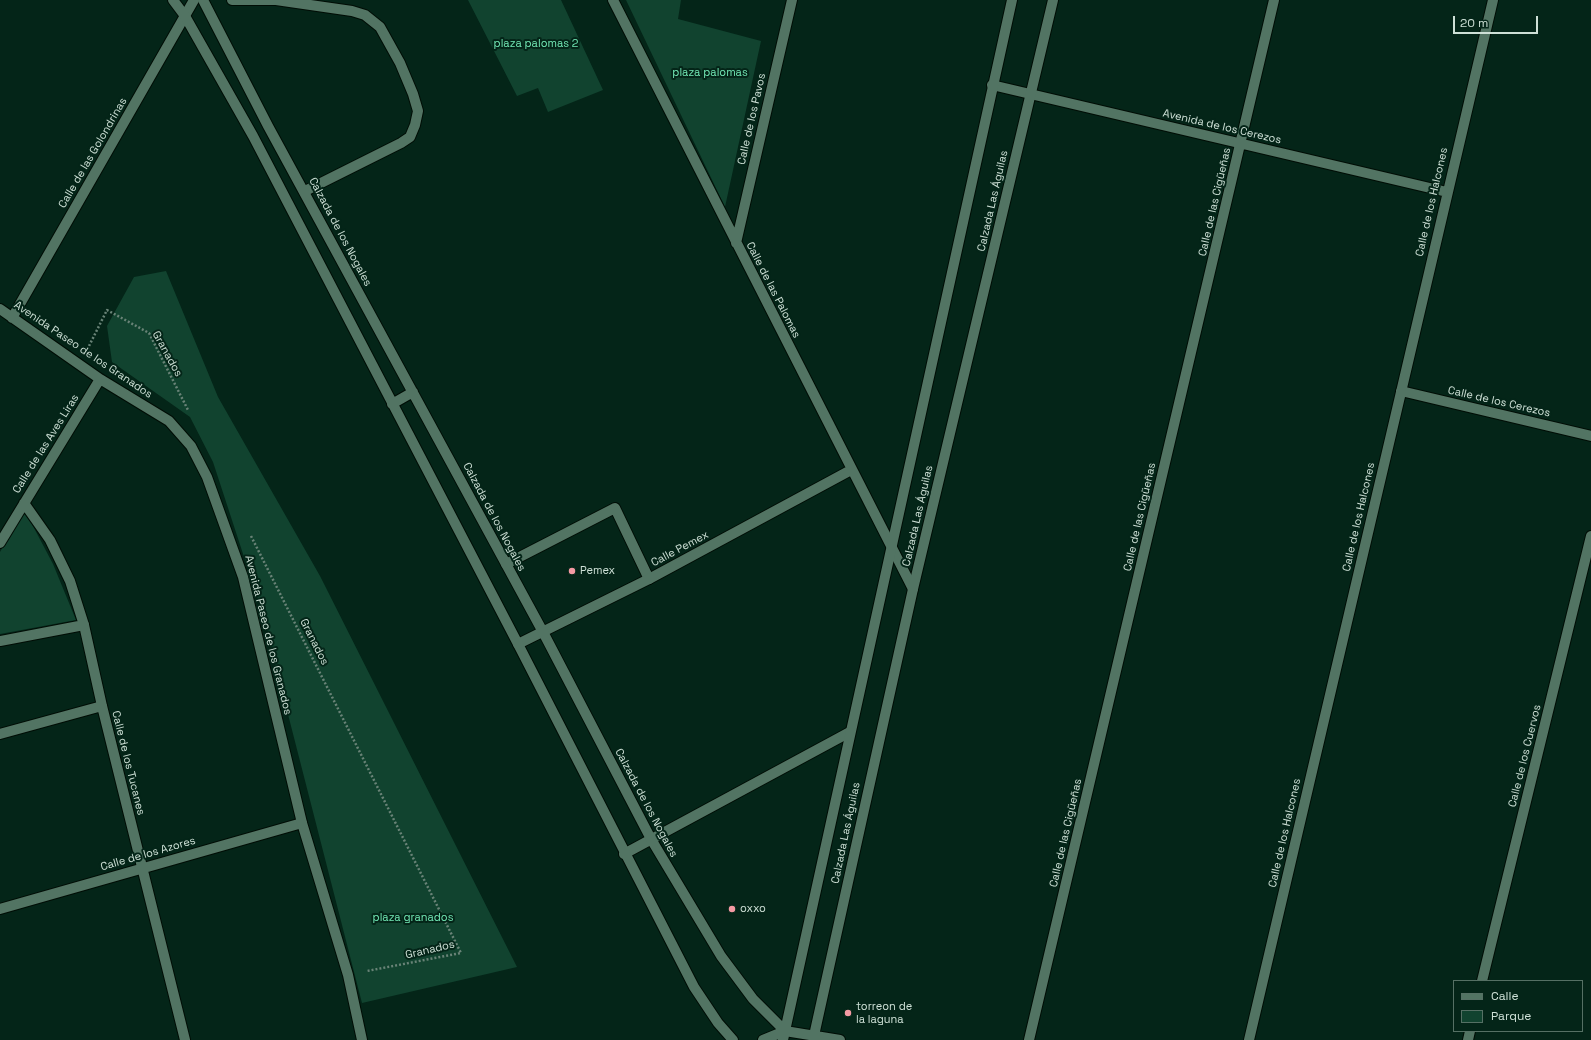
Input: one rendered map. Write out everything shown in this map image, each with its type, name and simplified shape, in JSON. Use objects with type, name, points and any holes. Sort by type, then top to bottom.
[{"type":"street","points":[[173,0],[185,16],[253,136],[518,644],[624,854],[694,987],[718,1023],[733,1040]]},
{"type":"street","name":"Calle de las Golondrinas","points":[[12,318],[194,0]]},
{"type":"street","name":"Calzada de los Nogales","points":[[203,0],[268,126],[543,632],[651,839],[721,956],[753,999],[784,1035]]},
{"type":"street","points":[[232,0],[276,0],[352,11],[365,15],[380,27],[400,62],[413,94],[418,111],[410,137],[401,143],[304,191]]},
{"type":"street","name":"Calle de las Palomas","points":[[613,0],[913,590]]},
{"type":"street","name":"Calle de los Pavos","points":[[736,243],[792,0]]},
{"type":"street","name":"Calzada Las Águilas","points":[[784,1035],[892,548],[992,85],[1012,0]]},
{"type":"street","name":"Calzada Las Águilas","points":[[814,1037],[913,590],[1053,0]]},
{"type":"street","name":"Calle de las Cigüeñas","points":[[1029,1040],[1274,0]]},
{"type":"street","name":"Calle de los Halcones","points":[[1249,1040],[1493,0]]},
{"type":"street","name":"Avenida de los Cerezos","points":[[992,85],[1447,192]]},
{"type":"street","points":[[253,136],[268,126]]},
{"type":"street","name":"Avenida Paseo de los Granados","points":[[0,309],[100,379],[168,421],[191,446],[207,477],[243,577],[302,823],[348,975],[362,1040]]},
{"type":"street","name":"Calle de las Aves Liras","points":[[0,543],[100,379]]},
{"type":"street","name":"Calle de los Cerezos","points":[[1401,391],[1591,436]]},
{"type":"street","points":[[392,404],[413,392]]},
{"type":"street","name":"Calle Pemex","points":[[518,644],[649,579],[851,470]]},
{"type":"street","name":"Calle de los Tucanes","points":[[24,503],[50,540],[57,554],[70,581],[84,625],[102,706],[185,1040]]},
{"type":"street","points":[[506,564],[615,508],[649,579]]},
{"type":"street","name":"Calle de los Cuervos","points":[[1482,980],[1591,536]]},
{"type":"street","points":[[0,641],[84,625]]},
{"type":"street","points":[[0,734],[102,706]]},
{"type":"street","points":[[624,854],[850,732]]},
{"type":"street","name":"Calle de los Azores","points":[[0,909],[302,823]]},
{"type":"street","points":[[762,1040],[784,1035],[840,1040]]},
{"type":"path","name":"Granados","points":[[80,365],[107,310],[149,333],[188,412]]},
{"type":"path","name":"Granados","points":[[250,533],[461,953],[348,975]]},
{"type":"green space","name":"plaza palomas 2","points":[[468,0],[561,0],[603,90],[548,112],[538,88],[517,96]]},
{"type":"green space","name":"plaza palomas","points":[[626,0],[681,0],[678,19],[761,41],[725,207]]},
{"type":"green space","name":"plaza granados","points":[[166,271],[218,397],[320,576],[517,967],[362,1003],[261,609],[213,462],[190,417],[112,362],[107,326],[134,277]]},
{"type":"green space","points":[[24,509],[53,564],[76,620],[0,634],[0,552]]},
{"type":"place","name":"Pemex","points":[[572,571]]},
{"type":"place","name":"oxxo","points":[[732,909]]},
{"type":"place","name":"torreon de la laguna","points":[[848,1013]]}]
